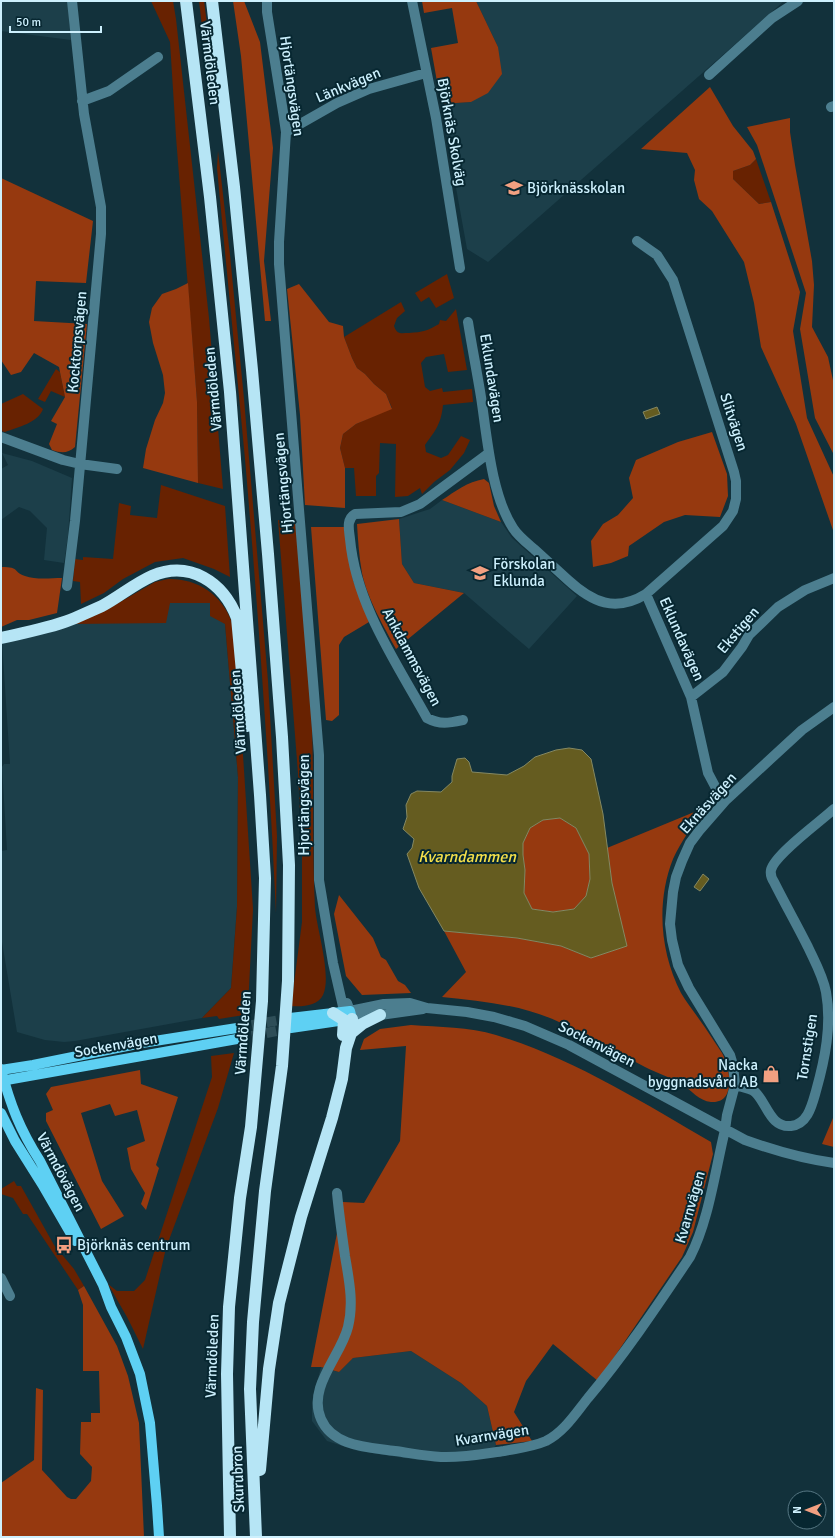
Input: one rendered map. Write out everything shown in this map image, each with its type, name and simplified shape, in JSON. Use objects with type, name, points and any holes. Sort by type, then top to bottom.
[{"type":"highway","name":"Värmdöleden","points":[[186,1],[210,197],[230,392],[265,878],[262,1001],[251,1127],[240,1198],[233,1265],[227,1374],[227,1421]]},
{"type":"highway","name":"Värmdöleden","points":[[212,1],[234,187],[256,418],[282,737],[289,865],[290,917],[282,1066],[265,1191],[253,1322],[250,1389],[251,1420]]},
{"type":"highway","points":[[1,638],[72,619],[102,606],[137,584],[160,574],[169,572],[187,572],[206,578],[222,590],[232,606],[237,618],[251,774],[260,795]]},
{"type":"highway","points":[[345,1015],[351,1033]]},
{"type":"highway","points":[[337,1096],[345,1015]]},
{"type":"highway","points":[[256,1533],[269,1369],[279,1303],[301,1216],[327,1137],[342,1079],[346,1048],[351,1033],[362,1024],[380,1015]]},
{"type":"highway","name":"Skurubron","points":[[251,1420],[256,1533]]},
{"type":"highway","name":"Skurubron","points":[[227,1421],[230,1537]]},
{"type":"main road","name":"Sockenvägen","points":[[291,1023],[345,1015]]},
{"type":"main road","name":"Sockenvägen","points":[[1,1070],[142,1043],[237,1028]]},
{"type":"main road","name":"Sockenvägen","points":[[2,1080],[237,1039]]},
{"type":"main road","name":"Värmdövägen","points":[[1,1070],[2,1080],[12,1109],[103,1285],[111,1308],[126,1337],[140,1374],[150,1423],[159,1537]]},
{"type":"main road","name":"Värmdövägen","points":[[1,1113],[15,1142],[42,1184],[66,1228],[103,1285]]},
{"type":"street","name":"Kocktorpsvägen","points":[[67,586],[80,464],[101,234],[101,207],[82,101],[72,1]]},
{"type":"street","name":"Hjortängsvägen","points":[[267,1],[267,12],[286,132],[279,264],[319,755],[319,880],[333,963],[345,1015]]},
{"type":"street","name":"Björknäs Skolväg","points":[[412,1],[436,118],[460,268]]},
{"type":"street","points":[[709,76],[772,18],[798,1]]},
{"type":"street","points":[[82,101],[109,91],[158,57]]},
{"type":"street","name":"Länkvägen","points":[[286,132],[337,103],[369,89],[426,74]]},
{"type":"street","name":"Slitvägen","points":[[637,241],[657,255],[673,280],[734,472],[736,490],[736,499],[733,511],[724,526],[646,594]]},
{"type":"street","name":"Eklundavägen","points":[[468,322],[489,453],[500,502],[504,513],[514,530],[582,593],[599,602],[616,604],[637,599],[646,594],[691,697],[708,773],[717,790],[726,800]]},
{"type":"street","points":[[1,437],[63,460],[117,469]]},
{"type":"street","name":"Ankdammsvägen","points":[[463,720],[449,723],[436,723],[427,718],[377,629],[357,577],[350,543],[348,524],[350,517],[355,514],[401,512],[420,504],[489,453]]},
{"type":"street","name":"Ekstigen","points":[[691,697],[723,672],[749,635],[778,607],[805,590],[834,578]]},
{"type":"street","name":"Eknäsvägen","points":[[726,1130],[727,1115],[735,1085],[733,1066],[730,1055],[682,977],[674,953],[670,924],[673,892],[682,861],[690,843],[699,831],[726,800],[802,730],[834,707]]},
{"type":"street","name":"Tornstigen","points":[[735,1085],[755,1092],[773,1119],[779,1124],[791,1126],[799,1123],[810,1111],[819,1078],[829,1030],[826,992],[818,968],[771,877],[771,870],[780,857],[834,809]]},
{"type":"street","name":"Sockenvägen","points":[[345,1015],[384,1004],[410,1004],[427,1008],[467,1012],[494,1017],[525,1026],[569,1045],[745,1140],[814,1160],[834,1163]]},
{"type":"street","name":"Sockenvägen","points":[[345,1015],[380,1015],[427,1008]]},
{"type":"street","name":"Kvarnvägen","points":[[337,1193],[351,1301],[348,1328],[343,1342],[329,1366],[318,1398],[320,1418],[326,1429],[348,1443],[369,1448],[428,1456],[459,1456],[528,1447],[547,1440],[565,1426],[631,1344],[690,1257],[698,1242],[726,1130]]},
{"type":"street","points":[[1,1278],[10,1296]]},
{"type":"shaded area","points":[[1,1],[68,1],[71,40],[1,31]]},
{"type":"shaded area","points":[[151,1],[173,1],[176,19],[209,318],[223,489],[198,483],[197,402],[170,42]]},
{"type":"shaded area","points":[[199,1],[204,1],[209,44],[204,44]]},
{"type":"shaded area","points":[[233,1],[244,1],[260,42],[273,148],[264,261],[271,321],[265,321],[241,56]]},
{"type":"shaded area","points":[[422,1],[476,1],[498,47],[502,74],[488,93],[471,102],[441,104],[431,48],[458,43],[452,8],[424,13]]},
{"type":"shaded area","name":"Björknässkolan","points":[[476,1],[784,1],[488,262],[467,249],[441,104],[471,102],[498,47]]},
{"type":"shaded area","points":[[710,87],[733,126],[753,151],[756,159],[750,165],[733,171],[733,179],[759,204],[771,202],[800,292],[793,331],[807,418],[834,477],[834,533],[796,424],[761,347],[754,303],[744,262],[712,211],[699,199],[694,180],[695,170],[687,153],[641,149]]},
{"type":"shaded area","points":[[790,118],[790,132],[795,165],[812,261],[814,285],[812,327],[828,357],[834,385],[834,455],[815,418],[800,329],[806,293],[757,145],[747,127]]},
{"type":"shaded area","points":[[218,151],[244,399],[268,681],[277,836],[276,913],[259,629],[245,459],[217,168]]},
{"type":"shaded area","points":[[756,159],[771,202],[759,204],[733,179],[733,171],[750,165]]},
{"type":"shaded area","points":[[1,178],[93,221],[86,283],[36,281],[34,321],[87,324],[75,447],[67,452],[52,450],[49,444],[57,424],[51,421],[65,397],[59,367],[34,353],[21,372],[11,375],[1,360]]},
{"type":"shaded area","points":[[447,274],[454,298],[436,308],[429,297],[421,302],[415,293]]},
{"type":"shaded area","points":[[188,283],[197,402],[198,483],[143,468],[146,449],[155,420],[163,403],[165,393],[163,375],[153,343],[149,322],[152,308],[162,294]]},
{"type":"shaded area","points":[[299,284],[329,322],[343,326],[344,337],[357,368],[386,394],[392,409],[356,424],[343,434],[340,448],[345,468],[345,508],[305,505],[300,415],[287,289]]},
{"type":"shaded area","points":[[401,302],[405,311],[397,318],[394,326],[396,331],[402,333],[425,331],[439,324],[440,320],[446,321],[456,309],[467,370],[448,372],[444,354],[426,357],[421,363],[425,387],[430,391],[442,388],[443,392],[472,389],[473,402],[443,405],[441,417],[437,426],[425,445],[426,452],[441,458],[448,455],[461,436],[470,440],[464,453],[450,470],[434,482],[422,494],[420,488],[408,496],[395,497],[396,444],[380,443],[379,473],[376,476],[376,496],[356,496],[354,468],[345,468],[340,448],[343,434],[356,424],[392,408],[386,394],[357,368],[344,337]]},
{"type":"shaded area","points":[[56,369],[60,372],[65,397],[51,391],[45,402],[38,399]]},
{"type":"shaded area","points":[[23,394],[43,409],[37,418],[27,424],[5,432],[1,431],[1,404]]},
{"type":"shaded area","points":[[712,432],[727,474],[728,496],[720,517],[685,515],[664,522],[629,546],[628,556],[611,563],[593,567],[591,541],[603,524],[618,515],[633,498],[629,478],[636,460],[678,442]]},
{"type":"shaded area","points":[[2,453],[32,461],[72,478],[68,536],[64,563],[44,560],[47,528],[30,511],[19,507],[1,520],[1,469],[8,465]]},
{"type":"shaded area","points":[[484,479],[489,483],[494,506],[501,522],[442,500],[467,485]]},
{"type":"shaded area","points":[[161,485],[225,506],[230,577],[214,569],[183,558],[155,562],[123,579],[104,593],[81,604],[80,582],[73,581],[75,559],[83,560],[83,557],[113,559],[119,503],[131,506],[130,515],[157,518]]},
{"type":"shaded area","name":"Förskolan Eklunda","points":[[442,500],[501,522],[512,538],[577,596],[529,649],[464,593],[414,583],[402,564],[399,519],[430,509]]},
{"type":"shaded area","points":[[399,519],[402,564],[414,583],[464,593],[396,649],[376,612],[364,583],[360,561],[357,524]]},
{"type":"shaded area","points":[[278,520],[296,523],[312,729],[315,908],[326,976],[325,987],[321,999],[314,1004],[300,1006],[291,1006],[302,922],[302,854],[298,773]]},
{"type":"shaded area","points":[[311,527],[344,527],[353,580],[369,622],[344,637],[339,645],[339,715],[332,721],[326,720]]},
{"type":"shaded area","points":[[2,567],[12,568],[29,577],[62,578],[57,613],[29,620],[17,620],[1,627]]},
{"type":"shaded area","points":[[168,579],[188,581],[206,589],[214,595],[227,611],[234,630],[236,644],[253,909],[248,1007],[244,1015],[219,1019],[217,1016],[202,1018],[231,988],[237,907],[238,777],[225,624],[210,616],[210,603],[170,603],[166,623],[71,624],[108,609],[155,582]]},
{"type":"shaded area","points":[[170,603],[210,603],[225,624],[238,777],[237,907],[231,988],[202,1018],[64,1042],[45,1040],[17,1032],[1,936],[1,851],[7,850],[2,767],[4,764],[10,764],[2,642]]},
{"type":"shaded area","points":[[704,808],[673,859],[664,892],[663,927],[668,961],[681,993],[725,1059],[729,1075],[729,1084],[725,1097],[719,1101],[711,1102],[703,1100],[682,1084],[645,1067],[581,1032],[531,1011],[472,1000],[442,997],[466,972],[444,931],[517,938],[561,946],[591,958],[612,883],[607,848]]},
{"type":"shaded area","points":[[560,818],[576,828],[589,854],[590,879],[586,896],[574,909],[553,912],[532,909],[524,893],[525,870],[523,843],[530,828],[543,820]]},
{"type":"shaded area","points":[[339,895],[373,938],[381,957],[386,960],[398,981],[405,985],[411,993],[362,995],[346,976],[334,914]]},
{"type":"shaded area","points":[[411,1025],[475,1030],[524,1044],[579,1068],[606,1082],[711,1142],[713,1154],[693,1232],[682,1257],[598,1381],[553,1344],[526,1381],[514,1412],[532,1441],[496,1445],[487,1406],[461,1383],[411,1351],[353,1358],[339,1372],[321,1367],[311,1367],[343,1202],[364,1203],[400,1141],[406,1046],[360,1050],[364,1039],[380,1029]]},
{"type":"shaded area","points":[[234,1053],[218,1108],[166,1248],[143,1349],[108,1284],[117,1291],[134,1291],[145,1280],[212,1077],[211,1056]]},
{"type":"shaded area","points":[[140,1070],[141,1084],[178,1097],[156,1165],[159,1168],[146,1210],[141,1204],[145,1193],[131,1169],[127,1148],[145,1141],[137,1110],[115,1116],[110,1104],[81,1113],[102,1181],[124,1216],[101,1229],[46,1121],[46,1113],[53,1110],[46,1094],[51,1087]]},
{"type":"shaded area","points":[[834,1118],[834,1147],[822,1144]]},
{"type":"shaded area","points":[[14,1181],[17,1186],[21,1186],[54,1245],[74,1269],[84,1286],[78,1290],[27,1214],[23,1214],[13,1198],[1,1194],[1,1189]]},
{"type":"shaded area","points":[[84,1286],[117,1346],[128,1376],[139,1423],[144,1537],[1,1537],[1,1483],[34,1460],[36,1388],[43,1390],[42,1470],[67,1497],[71,1499],[76,1499],[91,1481],[92,1467],[80,1454],[81,1422],[91,1422],[91,1413],[100,1413],[99,1371],[83,1371],[83,1305],[78,1290]]},
{"type":"shaded area","points":[[411,1351],[461,1383],[487,1406],[496,1445],[486,1458],[447,1462],[418,1460],[358,1451],[327,1441],[312,1421],[312,1401],[321,1367],[339,1372],[353,1358]]},
{"type":"water","points":[[657,407],[660,414],[646,419],[643,412]]},
{"type":"water","name":"Kvarndammen","points":[[569,748],[582,750],[591,759],[603,814],[612,883],[627,946],[591,958],[561,946],[517,938],[444,931],[419,888],[407,854],[412,848],[414,839],[403,829],[407,817],[406,805],[411,794],[417,791],[441,792],[452,782],[452,776],[457,759],[465,758],[469,762],[472,772],[507,775],[524,766],[535,757],[556,750]],"holes":[[[560,818],[576,828],[589,854],[590,879],[586,896],[574,909],[553,912],[532,909],[524,893],[525,870],[523,855],[523,843],[530,828],[543,820]]]},
{"type":"water","points":[[703,874],[709,879],[700,891],[694,887]]},
{"type":"tunnel","points":[[237,1028],[290,1018]]},
{"type":"tunnel","points":[[237,1039],[291,1028]]},
{"type":"place","name":"Björknässkolan","points":[[514,188]]},
{"type":"place","name":"Förskolan Eklunda","points":[[480,573]]},
{"type":"place","name":"Nacka byggnadsvård AB","points":[[771,1074]]},
{"type":"place","name":"Björknäs centrum","points":[[64,1245]]}]
